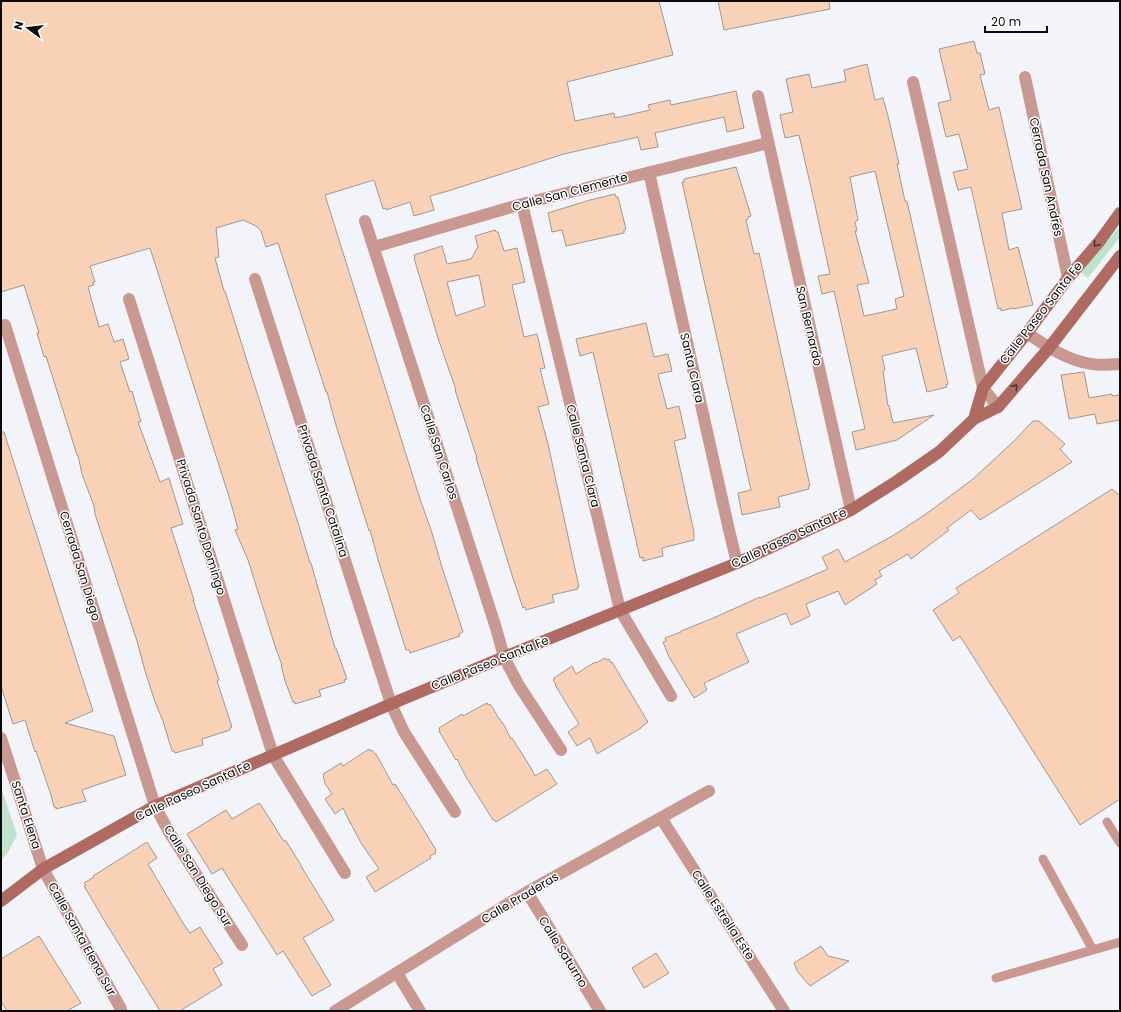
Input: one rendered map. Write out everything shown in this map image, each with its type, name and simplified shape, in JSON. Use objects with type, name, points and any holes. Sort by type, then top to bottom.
[{"type":"street","name":"Cerrada San Andrés","points":[[1025,77],[1068,278]]},
{"type":"street","points":[[913,82],[983,388],[998,407]]},
{"type":"street","name":"San Bernardo","points":[[758,96],[850,510]]},
{"type":"street","name":"Calle San Clemente","points":[[374,247],[522,204],[768,143]]},
{"type":"street","name":"Santa Clara","points":[[649,172],[737,563]]},
{"type":"street","name":"Calle Santa Clara","points":[[522,204],[620,610],[671,696]]},
{"type":"street","name":"Calle Paseo Santa Fe","points":[[974,419],[983,388],[1068,278],[1099,242],[1120,213]]},
{"type":"street","name":"Calle San Carlos","points":[[365,221],[504,656],[518,684],[561,750]]},
{"type":"street","name":"Calle Paseo Santa Fe","points":[[1,901],[43,869],[156,806],[504,656],[737,563],[850,510],[897,481],[939,452],[974,419],[998,407],[1049,348],[1120,256]]},
{"type":"street","name":"Privada Santa Catalina","points":[[255,279],[391,704],[404,732],[455,812]]},
{"type":"street","name":"Privada Santo Domingo","points":[[129,299],[273,755],[345,872]]},
{"type":"street","name":"Cerrada San Diego","points":[[5,325],[156,806]]},
{"type":"street","points":[[1027,333],[1049,348],[1074,359],[1092,365],[1120,364]]},
{"type":"street","name":"Santa Elena","points":[[1,738],[43,869]]},
{"type":"street","name":"Calle Praderas","points":[[336,1011],[527,892],[709,791]]},
{"type":"street","name":"Calle San Diego Sur","points":[[156,806],[169,832],[242,945]]},
{"type":"street","name":"Calle Estrella Este","points":[[661,818],[784,1011]]},
{"type":"street","name":"Calle Santa Elena Sur","points":[[43,869],[122,1008]]},
{"type":"street","name":"Calle Saturno","points":[[527,892],[600,1011]]},
{"type":"street","points":[[397,973],[420,1011]]},
{"type":"lane","points":[[1107,822],[1120,843]]},
{"type":"lane","points":[[1043,859],[1093,950]]},
{"type":"lane","points":[[996,978],[1120,942]]},
{"type":"green space","points":[[1120,226],[1120,237],[1088,278],[1081,272]]},
{"type":"green space","points":[[1,787],[17,835],[7,854],[1,860]]},
{"type":"building","points":[[1,1],[659,1],[673,55],[567,82],[575,121],[614,113],[615,118],[650,110],[648,105],[670,100],[671,105],[736,91],[744,128],[727,132],[724,117],[655,133],[658,147],[641,150],[638,137],[564,154],[430,196],[434,210],[414,216],[410,202],[386,210],[386,208],[383,209],[374,180],[325,195],[463,632],[459,634],[460,636],[410,653],[409,650],[406,650],[327,392],[278,243],[266,247],[261,231],[256,226],[243,220],[216,228],[219,257],[215,258],[224,291],[311,563],[335,648],[347,679],[344,680],[345,682],[319,690],[321,696],[295,704],[295,702],[293,702],[285,681],[282,665],[248,560],[235,530],[238,529],[230,500],[150,248],[90,266],[95,282],[93,282],[94,285],[88,287],[99,327],[108,324],[114,342],[123,339],[129,359],[120,362],[130,392],[132,391],[141,422],[138,422],[160,482],[169,478],[183,524],[171,528],[219,680],[217,681],[232,727],[230,730],[202,739],[203,745],[175,753],[172,751],[95,514],[94,506],[82,474],[78,455],[46,356],[44,357],[37,333],[39,333],[24,285],[1,292]]},
{"type":"building","points":[[718,1],[829,1],[830,9],[724,30]]},
{"type":"building","points":[[974,41],[977,53],[980,53],[985,74],[980,75],[989,110],[999,107],[1022,209],[1002,213],[1009,250],[1018,247],[1033,305],[1001,311],[1001,308],[998,309],[971,187],[958,190],[953,172],[968,169],[959,134],[946,137],[938,103],[951,100],[939,49]]},
{"type":"building","points":[[867,64],[875,100],[883,98],[899,164],[897,164],[905,201],[907,201],[948,384],[946,385],[947,387],[927,392],[916,348],[882,356],[885,370],[883,371],[888,406],[889,405],[893,423],[934,415],[897,440],[856,450],[852,432],[865,429],[834,291],[822,294],[818,276],[830,274],[815,205],[799,135],[785,138],[780,115],[793,112],[786,79],[809,74],[812,88],[846,81],[844,70]],"holes":[[[875,171],[904,296],[895,299],[897,309],[864,316],[857,285],[869,283],[855,231],[857,231],[855,222],[858,220],[850,177]]]},
{"type":"building","points":[[736,167],[751,216],[746,220],[754,254],[759,253],[810,486],[808,486],[809,489],[778,497],[780,507],[742,515],[738,493],[751,490],[682,182],[684,182],[684,179]]},
{"type":"building","points":[[615,194],[616,197],[618,197],[626,229],[624,230],[624,233],[566,246],[562,230],[552,232],[548,213]]},
{"type":"building","points":[[495,230],[498,232],[504,251],[517,248],[525,282],[512,285],[524,337],[537,334],[545,368],[540,369],[549,404],[538,407],[548,444],[579,587],[577,587],[578,589],[552,595],[554,602],[526,610],[525,607],[523,608],[512,575],[414,258],[414,255],[442,246],[447,264],[471,259],[478,247],[475,236]],"holes":[[[479,275],[485,306],[456,316],[447,282]]]},
{"type":"building","points":[[646,323],[654,357],[668,354],[672,371],[658,374],[667,409],[679,406],[686,438],[674,441],[694,532],[694,540],[662,548],[663,556],[643,561],[643,557],[640,558],[593,352],[580,356],[576,339]]},
{"type":"building","points":[[1084,372],[1089,398],[1112,394],[1112,396],[1120,395],[1120,420],[1097,424],[1095,414],[1069,419],[1061,375]]},
{"type":"building","points":[[1033,421],[1039,421],[1065,444],[1060,449],[1072,462],[980,520],[971,510],[947,528],[949,530],[911,559],[908,554],[879,571],[882,576],[875,580],[877,584],[845,605],[838,591],[806,604],[810,616],[791,625],[786,613],[736,634],[749,662],[704,683],[707,690],[694,698],[669,657],[663,642],[666,641],[665,638],[828,569],[822,557],[838,549],[845,562],[894,535],[926,514],[973,479]]},
{"type":"building","points":[[1,432],[4,432],[93,711],[65,723],[114,736],[126,775],[82,790],[86,801],[56,809],[56,807],[54,807],[25,720],[13,724],[1,686]]},
{"type":"building","points":[[1112,489],[1120,496],[1120,799],[1080,825],[960,636],[953,641],[933,610],[959,593],[956,588]]},
{"type":"building","points":[[605,658],[607,660],[609,659],[611,663],[612,662],[648,722],[641,728],[597,754],[590,738],[577,746],[568,732],[579,724],[553,680],[572,666],[576,674],[595,662],[596,663]]},
{"type":"building","points":[[487,703],[488,705],[490,704],[503,723],[511,739],[512,738],[535,776],[547,769],[557,784],[496,822],[493,820],[466,777],[457,759],[456,760],[439,731],[439,728],[462,714],[463,716]]},
{"type":"building","points":[[369,749],[376,754],[393,785],[395,784],[436,850],[436,853],[430,856],[431,858],[375,892],[366,877],[379,869],[361,843],[343,808],[335,814],[325,799],[332,794],[324,782],[323,777],[323,774],[341,763],[343,766]]},
{"type":"building","points":[[259,803],[283,840],[286,841],[334,920],[303,938],[331,985],[312,996],[283,951],[277,955],[222,868],[212,874],[187,834],[226,810],[232,819]]},
{"type":"building","points":[[147,842],[157,858],[148,864],[183,923],[190,933],[200,927],[223,963],[213,969],[222,985],[180,1011],[160,1011],[84,886],[86,885],[84,883],[94,877],[93,876]]},
{"type":"building","points":[[39,936],[81,1003],[67,1011],[7,1011],[1,1001],[1,959]]},
{"type":"building","points":[[821,946],[828,956],[849,961],[810,986],[797,971],[794,963]]},
{"type":"building","points":[[656,953],[669,973],[644,988],[632,968]]}]
